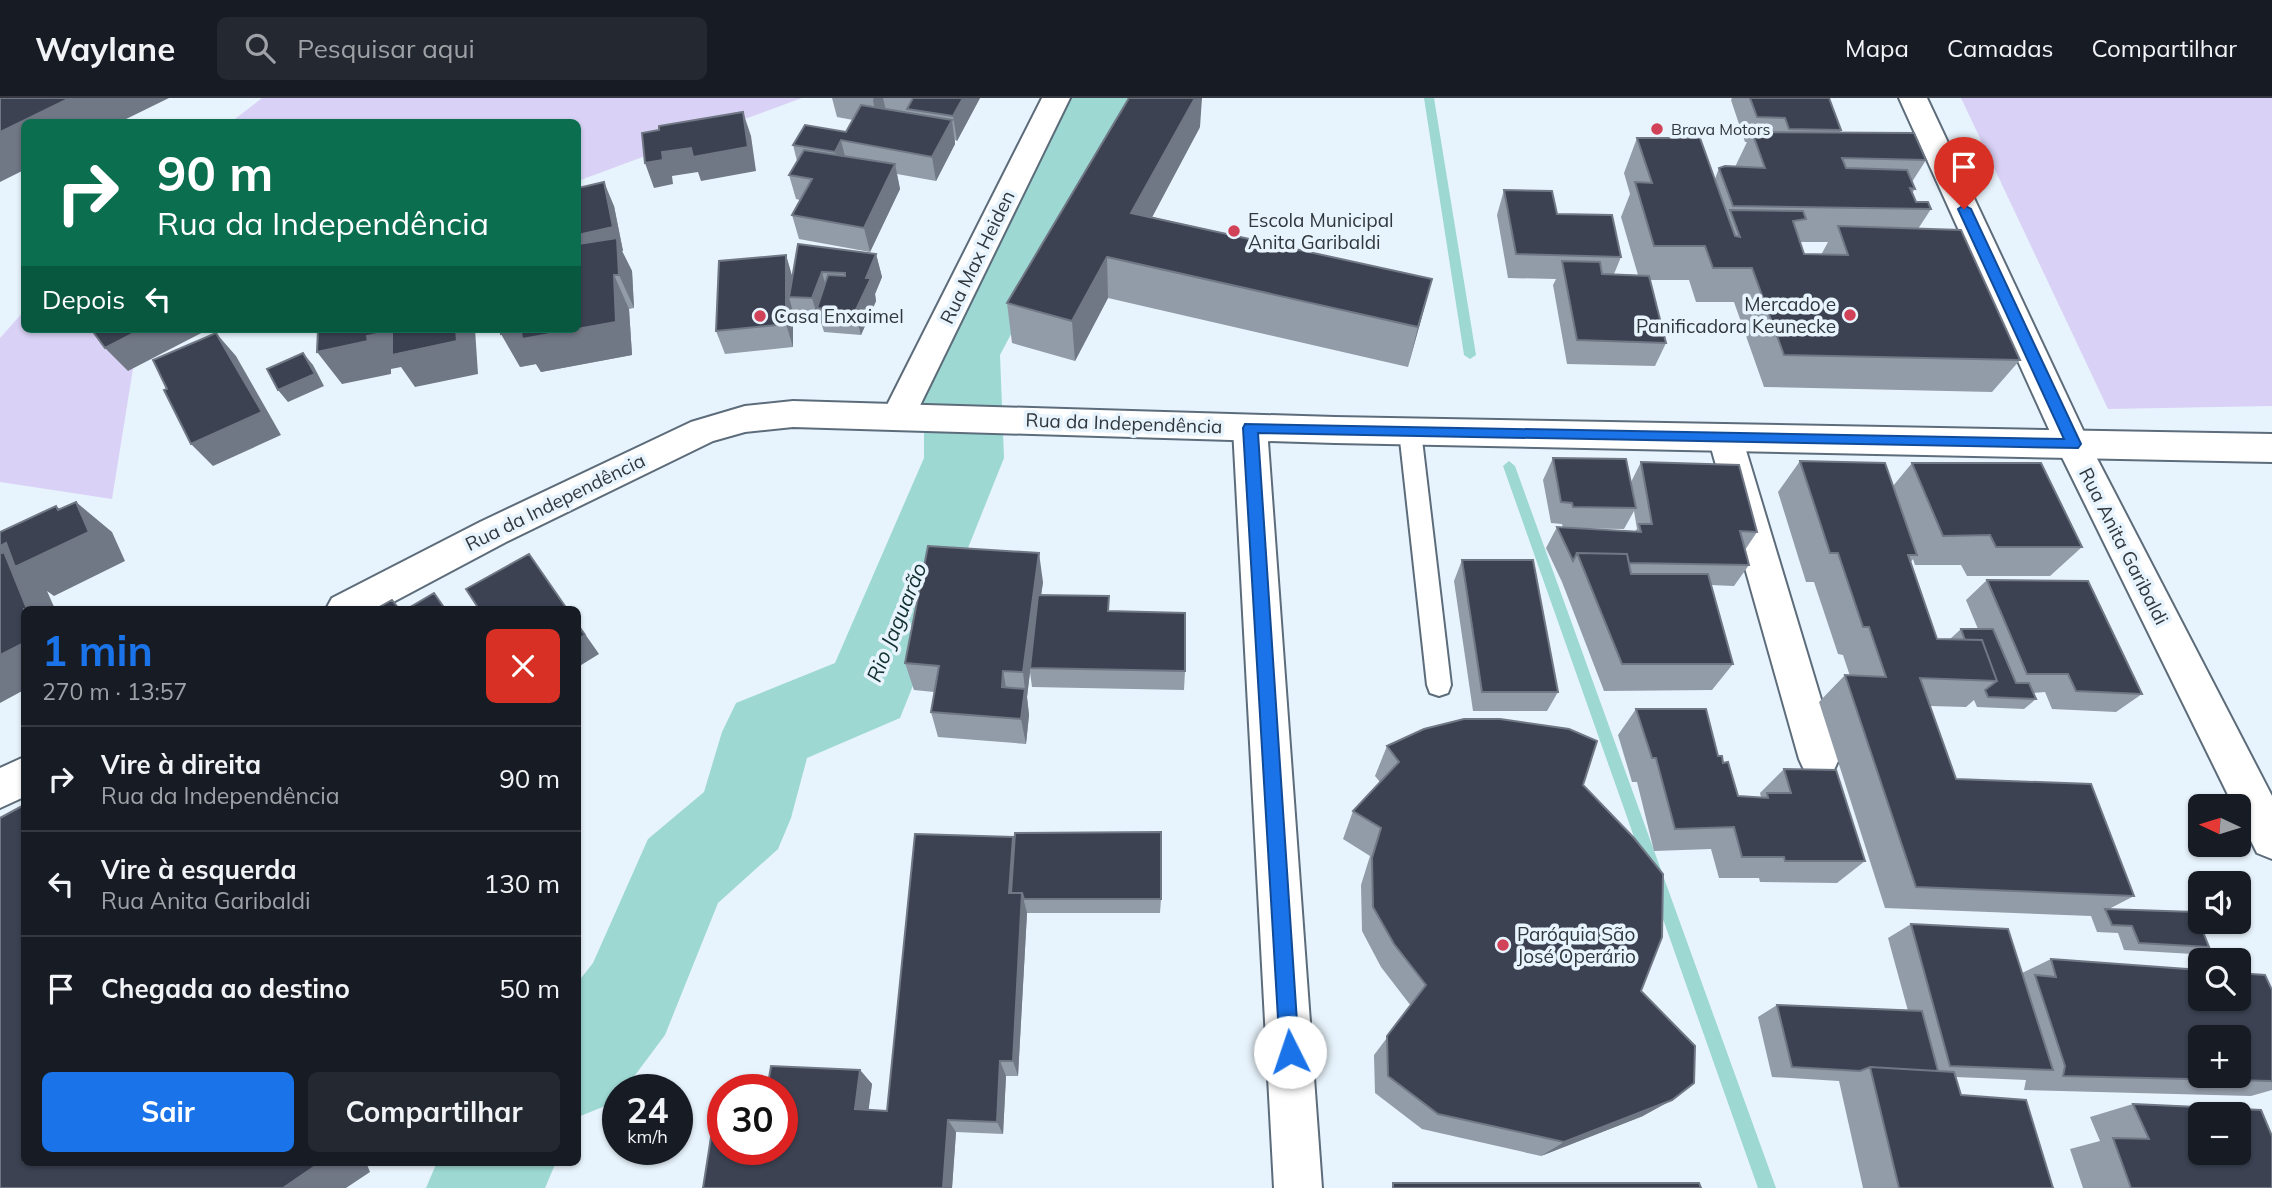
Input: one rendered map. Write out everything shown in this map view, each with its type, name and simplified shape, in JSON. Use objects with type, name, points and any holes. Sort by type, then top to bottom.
[{"type":"street","name":"Rua Max Heiden","points":[[899,415],[1056,98]]},
{"type":"street","name":"Rua Anita Garibaldi","points":[[1913,98],[2073,444],[2272,839]]},
{"type":"street","name":"Rua da Independência","points":[[351,606],[493,532],[703,431],[745,419],[793,414],[899,415],[1250,428],[2272,448]]},
{"type":"street","points":[[1250,428],[1298,1188]]},
{"type":"street","points":[[1725,438],[1819,758]]},
{"type":"street","points":[[0,789],[21,778]]},
{"type":"lane","points":[[1410,431],[1439,685]]},
{"type":"shaded area","points":[[262,98],[802,98],[581,180],[581,119],[235,119]]},
{"type":"shaded area","points":[[1961,98],[2272,98],[2272,406],[2108,409]]},
{"type":"shaded area","points":[[21,314],[21,333],[166,333],[137,344],[112,499],[0,482],[0,338]]},
{"type":"building","points":[[0,98],[70,98],[27,119],[21,119],[21,122],[0,132]]},
{"type":"building","points":[[913,98],[963,98],[953,116],[907,109]]},
{"type":"building","points":[[1129,98],[1195,98],[1131,213],[1432,279],[1418,327],[1107,257],[1072,321],[1007,303]]},
{"type":"building","points":[[1750,98],[1829,98],[1841,130],[1789,129],[1785,118],[1757,117]]},
{"type":"building","points":[[861,105],[952,120],[932,157],[841,140],[835,152],[793,145],[805,125],[846,132]]},
{"type":"building","points":[[743,112],[748,147],[693,157],[691,148],[662,152],[663,160],[645,163],[642,133],[659,130],[659,126]]},
{"type":"building","points":[[1752,132],[1914,133],[1926,160],[1842,158],[1846,168],[1907,170],[1915,189],[1910,188],[1916,202],[1928,202],[1931,209],[1733,206],[1719,168],[1765,168]]},
{"type":"building","points":[[1637,138],[1700,138],[1735,236],[1740,237],[1730,210],[1803,211],[1806,219],[1793,221],[1804,254],[1848,255],[1838,226],[1961,230],[2020,360],[1784,355],[1752,268],[1713,268],[1705,246],[1654,246],[1635,182],[1652,183]]},
{"type":"building","points":[[804,150],[895,164],[864,228],[792,215],[812,179],[789,175]]},
{"type":"building","points":[[604,182],[613,227],[581,234],[581,187]]},
{"type":"building","points":[[1504,190],[1552,191],[1557,214],[1612,215],[1621,257],[1516,254]]},
{"type":"building","points":[[617,238],[619,275],[614,275],[616,322],[581,328],[581,244]]},
{"type":"building","points":[[798,244],[876,254],[866,278],[871,278],[855,312],[817,308],[828,275],[845,276],[845,273],[822,272],[812,298],[789,297]]},
{"type":"building","points":[[786,255],[786,324],[716,331],[719,261]]},
{"type":"building","points":[[1562,261],[1600,262],[1602,274],[1649,276],[1666,343],[1577,340]]},
{"type":"building","points":[[94,333],[134,333],[105,348]]},
{"type":"building","points":[[216,333],[262,412],[191,444],[164,390],[167,389],[153,360]]},
{"type":"building","points":[[318,333],[382,333],[367,336],[368,341],[317,352]]},
{"type":"building","points":[[392,333],[456,333],[457,341],[392,355]]},
{"type":"building","points":[[521,333],[555,333],[522,339]]},
{"type":"building","points":[[303,353],[315,374],[278,390],[267,369]]},
{"type":"building","points":[[1553,458],[1626,459],[1636,508],[1573,507],[1572,503],[1561,502]]},
{"type":"building","points":[[1800,461],[1885,463],[1917,555],[1908,555],[1937,639],[1982,640],[1997,681],[1920,678],[1956,779],[2091,784],[2134,896],[1916,887],[1845,675],[1886,677],[1869,627],[1863,627],[1838,553],[1830,553]]},
{"type":"building","points":[[1641,462],[1739,465],[1757,532],[1740,531],[1749,565],[1629,563],[1627,554],[1577,553],[1573,561],[1557,527],[1641,532],[1639,524],[1652,524]]},
{"type":"building","points":[[1912,463],[2041,463],[2082,547],[1996,547],[1990,535],[1943,536]]},
{"type":"building","points":[[76,502],[89,532],[15,567],[6,543],[0,546],[0,532],[56,506],[58,510]]},
{"type":"building","points":[[928,546],[1039,553],[1023,672],[1003,671],[1002,687],[1025,689],[1021,719],[931,712],[939,666],[905,663]]},
{"type":"building","points":[[4,552],[26,606],[21,606],[21,644],[0,655],[0,554]]},
{"type":"building","points":[[1577,553],[1627,554],[1631,574],[1708,574],[1733,664],[1622,664]]},
{"type":"building","points":[[529,554],[565,606],[477,606],[466,589]]},
{"type":"building","points":[[1462,560],[1533,560],[1558,692],[1482,692]]},
{"type":"building","points":[[1987,580],[2088,581],[2142,694],[2076,691],[2068,674],[2027,674]]},
{"type":"building","points":[[434,593],[443,606],[412,606]]},
{"type":"building","points":[[1038,595],[1109,596],[1108,611],[1185,613],[1185,671],[1030,668]]},
{"type":"building","points":[[392,600],[397,606],[381,606]]},
{"type":"building","points":[[1961,629],[1993,629],[2016,683],[2029,683],[2036,699],[1988,697],[1985,690],[1997,681],[1982,640],[1965,640]]},
{"type":"building","points":[[1636,709],[1706,709],[1718,756],[1722,756],[1723,763],[1728,762],[1738,796],[1768,798],[1767,793],[1791,793],[1784,769],[1836,770],[1865,861],[1785,861],[1784,857],[1742,857],[1734,827],[1675,829],[1656,758],[1652,758]]},
{"type":"building","name":"Paróquia São José Operário","points":[[1464,719],[1500,719],[1569,729],[1597,741],[1583,785],[1634,838],[1663,874],[1662,937],[1641,991],[1695,1046],[1694,1083],[1672,1100],[1564,1142],[1438,1114],[1388,1076],[1387,1036],[1426,985],[1394,944],[1373,907],[1372,858],[1381,828],[1353,811],[1399,762],[1387,746],[1424,729]]},
{"type":"building","points":[[21,807],[21,1166],[315,1166],[283,1188],[0,1188],[0,818]]},
{"type":"building","points":[[1161,832],[1161,899],[1024,899],[1022,893],[1011,893],[1015,833]]},
{"type":"building","points":[[915,834],[1013,837],[1009,893],[1022,893],[1013,1061],[1000,1061],[997,1122],[948,1120],[943,1188],[703,1188],[707,1163],[707,1165],[798,1165],[798,1074],[770,1074],[771,1066],[860,1070],[855,1109],[887,1111]]},
{"type":"building","points":[[2105,909],[2188,912],[2188,934],[2204,934],[2209,947],[2139,943],[2132,926],[2112,925]]},
{"type":"building","points":[[1911,924],[2008,929],[2053,1070],[1950,1066]]},
{"type":"building","points":[[2051,959],[2188,969],[2188,1011],[2251,1011],[2251,974],[2265,975],[2272,990],[2272,1081],[2251,1080],[2251,1025],[2188,1025],[2188,1079],[2063,1076],[2065,1066],[2035,975],[2056,977]]},
{"type":"building","points":[[1777,1005],[1922,1011],[1938,1071],[1870,1067],[1860,1071],[1792,1067]]},
{"type":"building","points":[[1870,1067],[1954,1072],[1961,1095],[2026,1100],[2053,1188],[1899,1188]]},
{"type":"building","points":[[2133,1104],[2188,1107],[2188,1165],[2251,1165],[2251,1110],[2261,1110],[2272,1136],[2272,1188],[2131,1188],[2113,1138],[2149,1139]]},
{"type":"building","points":[[1393,1183],[1699,1183],[1701,1188],[1393,1188]]},
{"type":"waterway","name":"Rio Jaguarão","points":[[581,1061],[629,999],[682,872],[744,818],[768,732],[868,690],[964,458],[962,355],[1104,98]]},
{"type":"waterway","points":[[1429,98],[1470,355]]},
{"type":"waterway","points":[[1509,466],[1767,1188]]},
{"type":"waterway","name":"Rio Jaguarão","points":[[481,1188],[498,1166]]},
{"type":"place","name":"Brava Motors","points":[[1657,129]]},
{"type":"place","name":"Escola Municipal Anita Garibaldi","points":[[1234,231]]},
{"type":"place","name":"Mercado e Panificadora Keunecke","points":[[1850,315]]},
{"type":"place","name":"Casa Enxaimel","points":[[760,316]]},
{"type":"place","name":"Paróquia São José Operário","points":[[1503,945]]},
{"type":"route","points":[[1290,1052],[1250,428],[2073,444],[1964,209]]}]
